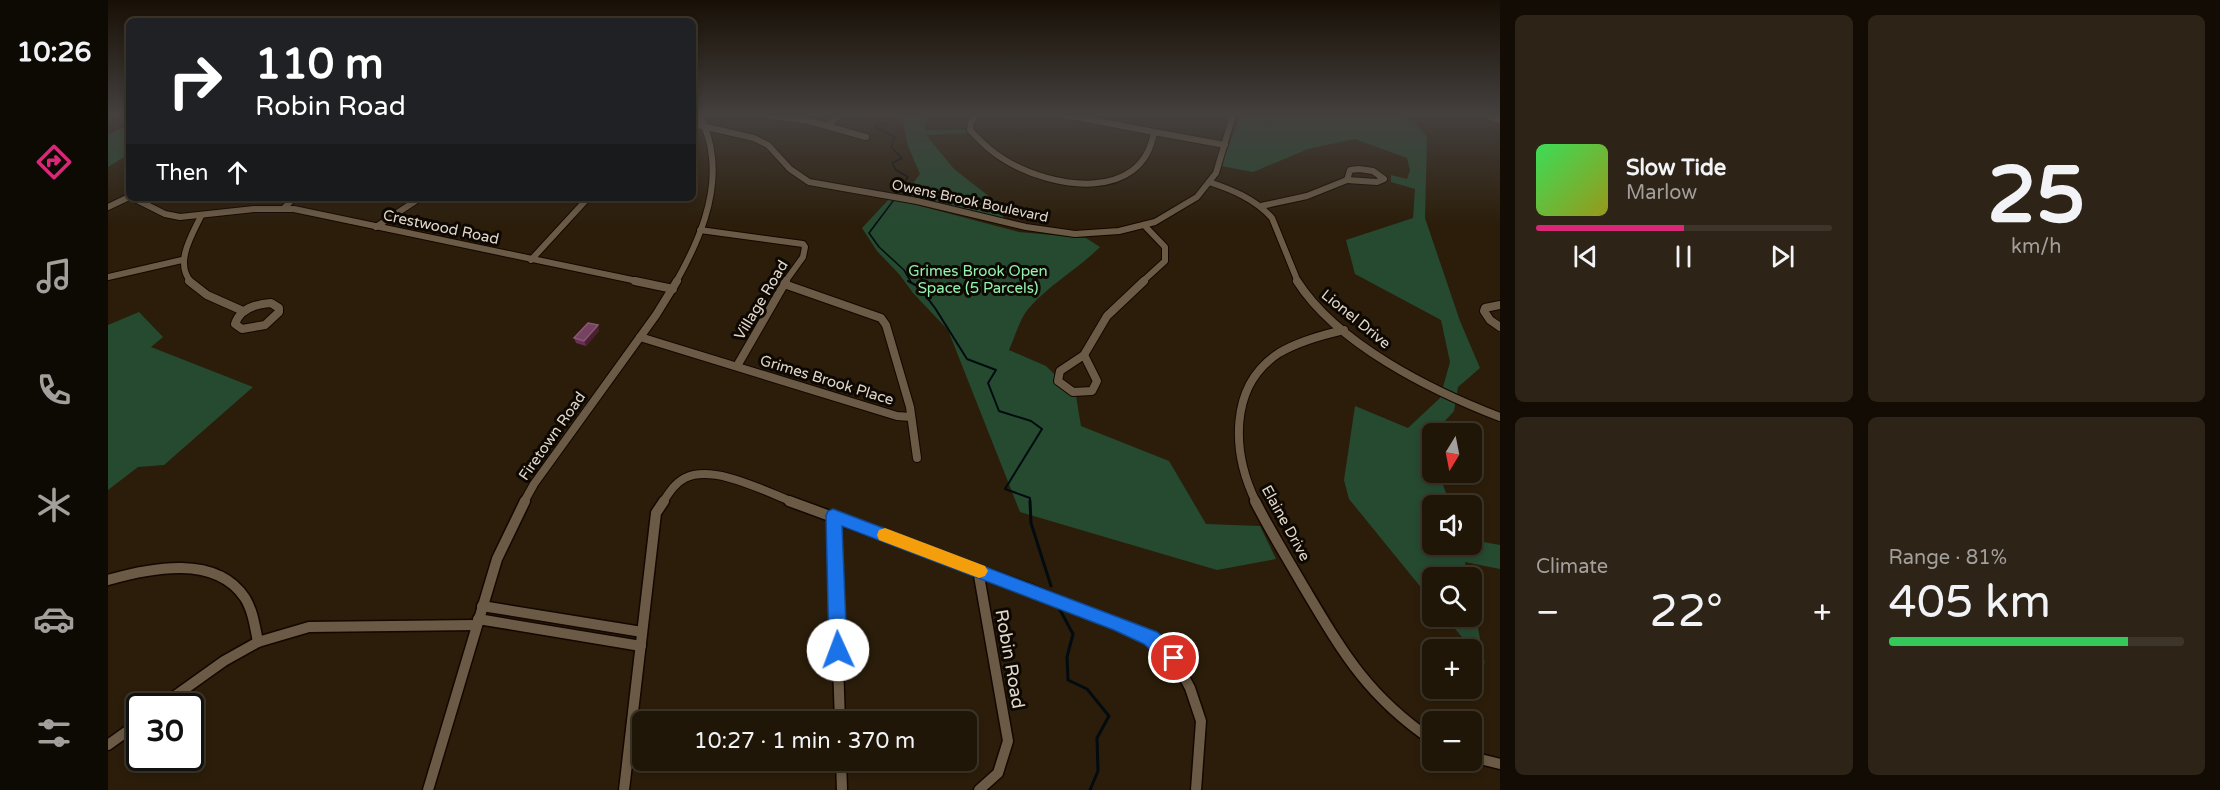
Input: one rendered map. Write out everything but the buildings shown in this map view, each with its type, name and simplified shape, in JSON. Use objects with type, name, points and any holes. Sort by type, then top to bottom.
[{"type":"street","name":"Firetown Road","points":[[428,790],[477,622],[508,533],[534,484],[673,290],[700,230],[713,168],[712,152]]},
{"type":"street","name":"Owens Brook Boulevard","points":[[774,152],[790,169],[809,182],[917,201],[1026,227],[1057,232],[1119,231],[1144,225],[1179,209],[1197,197],[1216,173],[1223,152]]},
{"type":"street","points":[[993,152],[1005,162],[1030,174],[1071,182],[1101,182],[1127,173],[1149,152]]},
{"type":"street","points":[[1209,182],[1261,206],[1306,196],[1347,180],[1377,182],[1384,179],[1375,171],[1360,168],[1350,170],[1347,180]]},
{"type":"street","points":[[108,207],[126,200]]},
{"type":"street","name":"Crestwood Road","points":[[138,201],[172,216],[201,216],[254,209],[284,208],[673,290]]},
{"type":"street","points":[[284,208],[291,201]]},
{"type":"street","points":[[376,227],[415,201]]},
{"type":"street","points":[[531,260],[585,201]]},
{"type":"street","name":"Lionel Drive","points":[[1261,206],[1272,218],[1296,279],[1312,302],[1344,330],[1392,364],[1465,404],[1500,417]]},
{"type":"street","points":[[201,216],[182,260],[184,274],[190,285],[201,293],[243,311],[257,304],[271,303],[276,305],[279,312],[265,325],[242,329],[235,324],[238,315],[243,311]]},
{"type":"street","points":[[1084,355],[1097,381],[1092,391],[1079,394],[1062,387],[1058,381],[1060,371],[1084,355],[1107,316],[1165,261],[1165,247],[1144,225]]},
{"type":"street","name":"Village Road","points":[[700,230],[803,244],[805,251],[737,366]]},
{"type":"street","points":[[108,277],[182,260]]},
{"type":"street","name":"Grimes Brook Place","points":[[640,338],[897,416],[911,417],[909,401],[886,325],[881,318],[784,284]]},
{"type":"street","points":[[1500,305],[1492,305],[1484,311],[1490,320],[1500,327]]},
{"type":"street","name":"Elaine Drive","points":[[1344,330],[1318,336],[1283,351],[1257,372],[1246,392],[1239,414],[1238,446],[1241,464],[1263,517],[1353,669],[1373,694],[1396,715],[1422,734]]},
{"type":"street","points":[[911,417],[917,440],[917,458]]},
{"type":"street","points":[[624,790],[656,513],[682,477],[714,473],[978,570],[1150,638],[1174,658],[1190,688],[1201,721],[1196,790]]},
{"type":"street","points":[[833,516],[840,711]]},
{"type":"street","points":[[108,580],[156,569],[188,569],[211,574],[241,593],[253,614],[258,642]]},
{"type":"street","name":"Robin Road","points":[[978,570],[1008,741],[998,773],[979,790]]},
{"type":"street","points":[[482,606],[642,632]]},
{"type":"street","points":[[179,693],[224,661],[258,642],[309,627],[477,622],[641,646]]},
{"type":"street","points":[[108,745],[126,732]]},
{"type":"street","points":[[1482,760],[1500,764]]},
{"type":"street","points":[[841,771],[842,790]]},
{"type":"green space","points":[[108,152],[126,152],[126,156],[108,167]]},
{"type":"green space","name":"Grimes Brook Open Space (5 Parcels)","points":[[911,152],[940,152],[954,169],[1004,208],[1003,218],[905,194],[920,174]]},
{"type":"green space","points":[[1226,152],[1301,152],[1253,172],[1221,166]]},
{"type":"green space","points":[[1390,152],[1427,152],[1425,218],[1460,321],[1480,368],[1458,387],[1454,411],[1443,423],[1422,423],[1422,483],[1442,483],[1447,495],[1422,495],[1422,555],[1482,555],[1482,542],[1500,545],[1500,569],[1465,562],[1466,567],[1422,567],[1422,589],[1349,499],[1344,480],[1355,406],[1408,428],[1440,398],[1450,362],[1441,320],[1355,274],[1346,240],[1413,218],[1415,189],[1391,182],[1391,175],[1407,179],[1410,170],[1407,158]]},
{"type":"green space","name":"Grimes Brook Open Space (5 Parcels)","points":[[890,198],[1019,232],[1086,238],[1100,247],[1046,291],[1029,308],[1020,322],[1009,350],[1046,366],[1076,396],[1081,426],[1169,461],[1206,524],[1260,526],[1276,559],[1217,570],[1020,512],[948,330],[877,251],[862,228]]},
{"type":"green space","points":[[139,312],[163,337],[151,347],[253,387],[164,465],[138,467],[108,490],[108,325]]},
{"type":"green space","points":[[1454,627],[1478,627],[1480,639],[1464,639]]},
{"type":"waterway","points":[[896,152],[902,158],[892,163],[896,170],[908,177],[897,193]]},
{"type":"waterway","points":[[893,201],[869,233],[879,247],[904,270],[911,282]]},
{"type":"waterway","points":[[908,281],[919,287],[935,308],[967,359],[996,370],[988,383],[999,411],[1031,421],[1042,429],[1005,489],[1030,498],[1030,501]]},
{"type":"waterway","points":[[1030,501],[1031,523],[1051,586]]},
{"type":"waterway","points":[[1059,608],[1073,634],[1067,657],[1068,680],[1087,689],[1109,716],[1097,738],[1098,771],[1090,790]]},
{"type":"slow traffic","points":[[885,535],[979,571]]},
{"type":"route","points":[[838,650],[833,516],[1120,624],[1150,638],[1174,658]]}]
